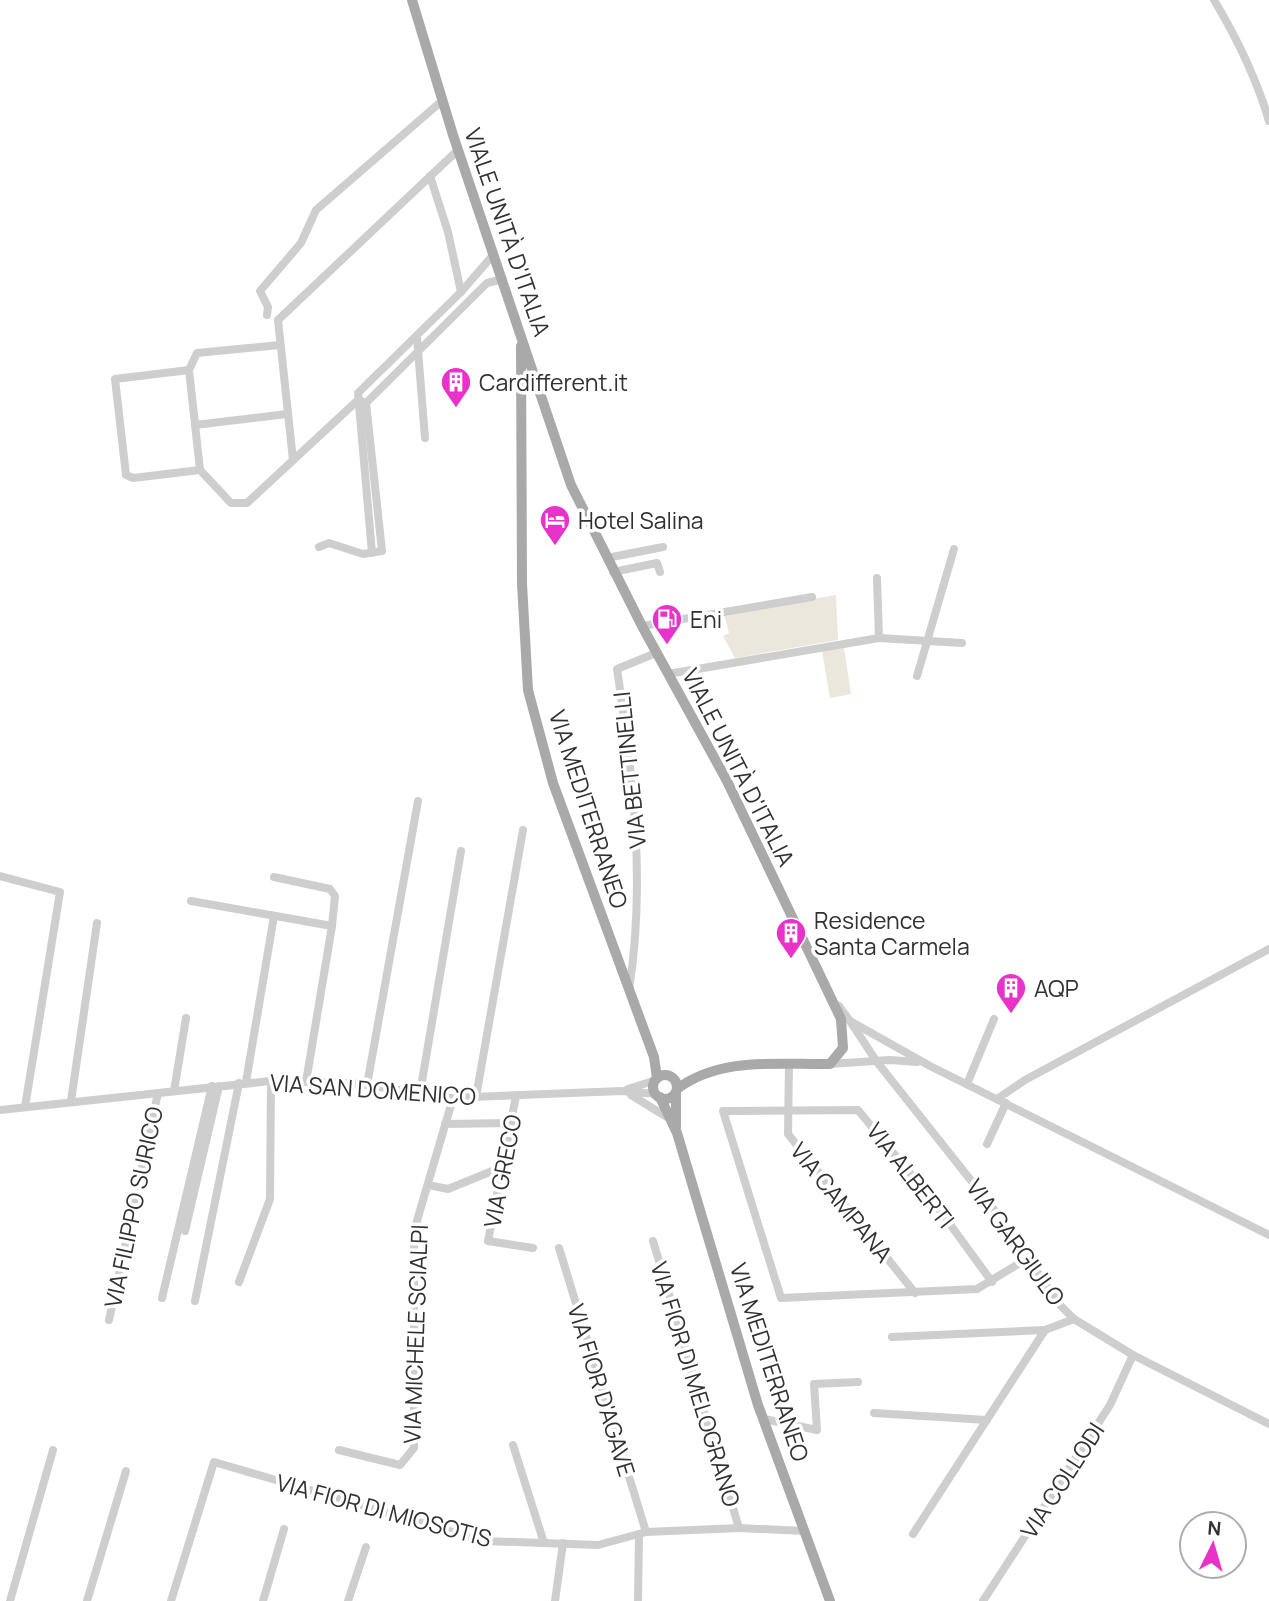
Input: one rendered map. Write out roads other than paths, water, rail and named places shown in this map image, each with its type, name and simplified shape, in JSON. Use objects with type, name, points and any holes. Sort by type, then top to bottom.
[{"type":"main road","name":"VIALE UNITÀ D'ITALIA","points":[[410,0],[571,485],[613,572],[727,781],[833,998],[841,1019],[843,1048],[830,1064]]},
{"type":"main road","name":"VIA MEDITERRANEO","points":[[520,336],[522,584],[528,690],[553,783],[654,1057],[657,1079]]},
{"type":"main road","points":[[521,397],[530,389],[539,391]]},
{"type":"main road","points":[[658,1096],[670,1098],[676,1091],[702,1076],[747,1064],[830,1064]]},
{"type":"main road","points":[[671,1076],[676,1091],[677,1133],[653,1087],[657,1079],[671,1076]]},
{"type":"main road","name":"VIA MEDITERRANEO","points":[[677,1133],[764,1419],[830,1601]]},
{"type":"street","points":[[1214,0],[1242,46],[1258,84],[1269,121]]},
{"type":"street","points":[[267,315],[268,307],[260,291],[301,243],[316,210],[443,100]]},
{"type":"street","points":[[293,460],[278,320],[458,150]]},
{"type":"street","points":[[430,176],[448,232],[461,292]]},
{"type":"street","points":[[319,547],[329,543],[363,554],[375,553],[362,401],[358,393],[417,337],[494,254]]},
{"type":"street","points":[[280,345],[197,353],[189,370],[200,470],[231,503],[247,503],[293,460],[419,354],[487,284],[503,279]]},
{"type":"street","points":[[417,337],[425,438]]},
{"type":"street","points":[[189,370],[115,379],[126,475],[133,478],[200,470]]},
{"type":"street","points":[[195,425],[287,414]]},
{"type":"street","points":[[607,558],[663,547]]},
{"type":"street","points":[[916,676],[954,550]]},
{"type":"street","points":[[613,572],[657,563],[660,572]]},
{"type":"street","points":[[877,578],[879,638]]},
{"type":"street","points":[[642,626],[812,597]]},
{"type":"street","points":[[668,674],[879,638],[961,643]]},
{"type":"street","name":"VIA BETTINELLI","points":[[629,991],[635,955],[638,873],[632,767],[617,669],[656,653]]},
{"type":"street","points":[[367,1085],[418,801]]},
{"type":"street","points":[[476,1097],[523,830]]},
{"type":"street","points":[[420,1093],[461,852]]},
{"type":"street","points":[[0,876],[60,892],[25,1107]]},
{"type":"street","points":[[274,877],[330,889],[335,896],[306,1082]]},
{"type":"street","points":[[191,901],[332,926]]},
{"type":"street","points":[[195,1301],[274,916]]},
{"type":"street","points":[[71,1101],[97,923]]},
{"type":"street","points":[[997,1098],[1025,1080],[1269,950]]},
{"type":"street","points":[[619,963],[635,955]]},
{"type":"street","name":"VIA GARGIULO","points":[[833,998],[877,1062],[1000,1217],[1060,1305],[1074,1319],[1133,1355],[1269,1424]]},
{"type":"street","points":[[174,1091],[186,1018]]},
{"type":"street","points":[[967,1084],[995,1019]]},
{"type":"street","points":[[850,1021],[930,1066],[1269,1235]]},
{"type":"street","points":[[830,1064],[907,1060],[930,1066]]},
{"type":"street","name":"VIA CAMPANA","points":[[789,1063],[788,1134],[915,1293]]},
{"type":"street","name":"VIA SAN DOMENICO","points":[[622,1091],[657,1079]]},
{"type":"street","points":[[239,1282],[270,1199],[271,1081]]},
{"type":"street","name":"VIA SAN DOMENICO","points":[[0,1110],[271,1081],[367,1085],[453,1098],[622,1091],[658,1096]]},
{"type":"street","points":[[185,1231],[215,1086]]},
{"type":"street","points":[[162,1298],[215,1086]]},
{"type":"street","points":[[622,1091],[646,1101],[670,1120]]},
{"type":"street","name":"VIA FILIPPO SURICO","points":[[108,1320],[158,1093]]},
{"type":"street","name":"VIA GRECO","points":[[516,1096],[488,1241],[533,1248]]},
{"type":"street","name":"VIA MICHELE SCIALPI","points":[[339,1450],[400,1465],[414,1448],[414,1231],[453,1098]]},
{"type":"street","points":[[987,1144],[1006,1103]]},
{"type":"street","name":"VIA ALBERTI","points":[[915,1293],[781,1298],[723,1111],[848,1109],[862,1113],[972,1251],[992,1282]]},
{"type":"street","points":[[445,1124],[511,1123]]},
{"type":"street","points":[[428,1185],[448,1189],[502,1167]]},
{"type":"street","name":"VIA FIOR DI MELOGRANO","points":[[653,1241],[739,1528]]},
{"type":"street","name":"VIA FIOR D'AGAVE","points":[[559,1248],[643,1533],[638,1601]]},
{"type":"street","points":[[915,1293],[977,1289],[1028,1258]]},
{"type":"street","points":[[892,1337],[1045,1330],[1074,1319]]},
{"type":"street","points":[[913,1534],[1045,1330]]},
{"type":"street","name":"VIA COLLODI","points":[[983,1601],[1110,1405],[1133,1355]]},
{"type":"street","points":[[764,1419],[817,1430],[814,1384],[858,1382]]},
{"type":"street","points":[[874,1413],[987,1420]]},
{"type":"street","points":[[513,1445],[544,1543]]},
{"type":"street","points":[[10,1601],[53,1450]]},
{"type":"street","name":"VIA FIOR DI MIOSOTIS","points":[[171,1601],[214,1462],[484,1541],[598,1545],[643,1533],[739,1528],[805,1531]]},
{"type":"street","points":[[87,1601],[126,1471]]},
{"type":"street","points":[[263,1601],[284,1529]]},
{"type":"street","points":[[555,1601],[563,1544]]},
{"type":"street","points":[[348,1601],[366,1547]]},
{"type":"place","name":"Cardifferent.it","points":[[456,409]]},
{"type":"place","name":"Hotel Salina","points":[[555,547]]},
{"type":"place","name":"Eni","points":[[667,646]]},
{"type":"place","name":"Residence Santa Carmela","points":[[791,960]]},
{"type":"place","name":"AQP","points":[[1011,1015]]}]
